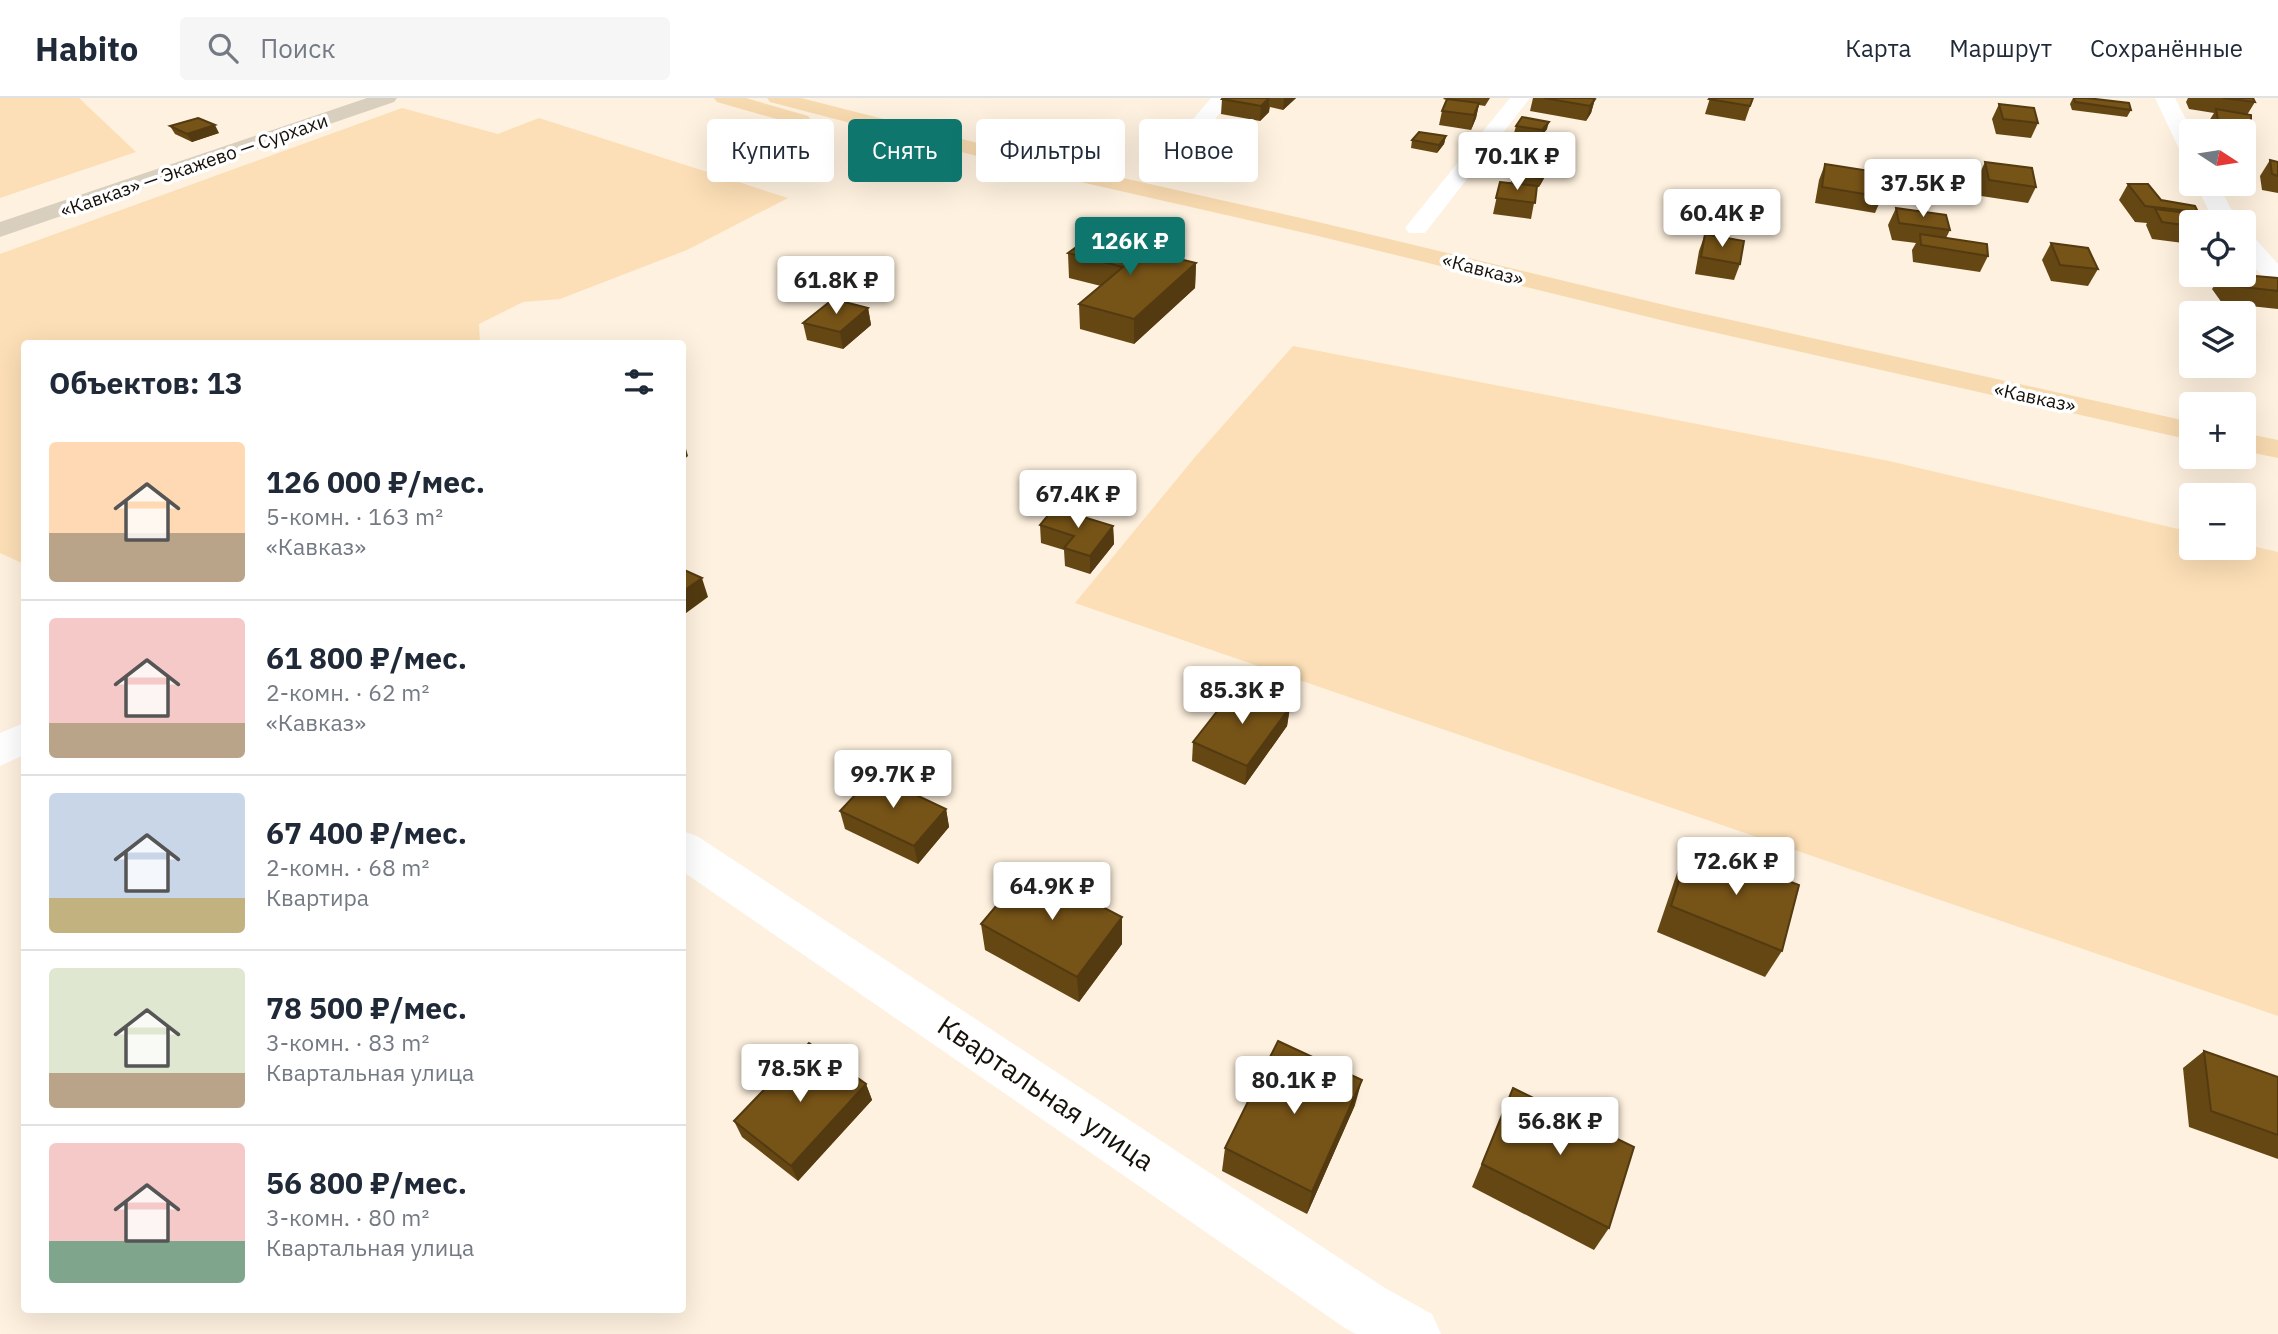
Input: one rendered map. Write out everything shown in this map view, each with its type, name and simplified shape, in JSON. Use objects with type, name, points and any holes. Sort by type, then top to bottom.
[{"type":"highway","points":[[724,98],[838,131],[1224,226],[1434,271],[1677,316]]},
{"type":"highway","name":"«Кавказ»","points":[[777,98],[1050,168],[1318,217],[1677,316],[1882,364],[2179,427]]},
{"type":"highway","name":"«Кавказ»","points":[[822,98],[1049,155],[1318,217],[2179,403]]},
{"type":"highway","points":[[851,98],[1139,166]]},
{"type":"highway","points":[[1199,182],[1318,217]]},
{"type":"highway","points":[[1390,222],[1443,235]]},
{"type":"highway","points":[[1549,262],[1735,309]]},
{"type":"highway","points":[[2256,420],[2278,425]]},
{"type":"highway","points":[[2256,444],[2278,449]]},
{"type":"main road","name":"«Кавказ» — Экажево — Сурхахи","points":[[0,230],[387,98]]},
{"type":"street","points":[[1204,119],[1222,98]]},
{"type":"street","points":[[1417,228],[1520,98]]},
{"type":"street","points":[[2165,98],[2179,127]]},
{"type":"street","points":[[2256,254],[2278,279]]},
{"type":"street","points":[[0,751],[21,739]]},
{"type":"street","name":"Квартальная улица","points":[[686,851],[1365,1308],[1412,1334]]},
{"type":"shaded area","points":[[0,98],[79,98],[136,152],[0,198]]},
{"type":"shaded area","points":[[402,108],[498,134],[539,118],[707,172],[707,182],[738,182],[788,198],[687,250],[560,299],[523,302],[479,324],[480,340],[21,340],[21,563],[0,553],[0,254]]},
{"type":"shaded area","points":[[1293,346],[1889,461],[2179,529],[2179,560],[2256,560],[2256,547],[2278,552],[2278,1016],[1075,603],[1195,457]]},
{"type":"building","points":[[1223,98],[1269,98],[1261,106]]},
{"type":"building","points":[[1544,98],[1591,98],[1595,99],[1590,106]]},
{"type":"building","points":[[1710,98],[1753,98],[1750,106]]},
{"type":"building","points":[[2074,98],[2129,103],[2131,110],[2075,102]]},
{"type":"building","points":[[2223,98],[2253,98],[2255,102]]},
{"type":"building","points":[[1447,99],[1479,103],[1474,115],[1442,111]]},
{"type":"building","points":[[1999,104],[2034,108],[2038,123],[2003,119]]},
{"type":"building","points":[[2216,109],[2251,115],[2251,119],[2218,119]]},
{"type":"building","points":[[1522,117],[1549,122],[1542,130],[1516,126]]},
{"type":"building","points":[[198,118],[215,125],[187,134],[170,126]]},
{"type":"building","points":[[1419,132],[1446,136],[1439,145],[1412,140]]},
{"type":"building","points":[[1521,160],[1549,165],[1541,179],[1513,174]]},
{"type":"building","points":[[2270,160],[2278,162],[2278,176],[2272,174]]},
{"type":"building","points":[[1985,162],[2032,168],[2036,187],[1989,180]]},
{"type":"building","points":[[1825,164],[1883,173],[1882,197],[1822,187]]},
{"type":"building","points":[[1500,182],[1537,186],[1535,203],[1496,198]]},
{"type":"building","points":[[2128,184],[2148,184],[2161,200],[2195,206],[2197,210],[2180,210],[2145,206]]},
{"type":"building","points":[[1896,208],[1946,215],[1950,230],[1899,223]]},
{"type":"building","points":[[2155,209],[2179,212],[2179,224],[2162,222]]},
{"type":"building","points":[[1705,234],[1744,241],[1740,264],[1701,257]]},
{"type":"building","points":[[1920,234],[1987,244],[1988,256],[1921,245]]},
{"type":"building","points":[[1090,237],[1196,263],[1134,319],[1079,304],[1123,267],[1068,253]]},
{"type":"building","points":[[2051,243],[2088,248],[2098,269],[2060,265]]},
{"type":"building","points":[[2256,276],[2278,278],[2278,291],[2243,287],[2256,287]]},
{"type":"building","points":[[833,299],[868,308],[840,332],[803,323]]},
{"type":"building","points":[[1054,508],[1113,526],[1090,556],[1064,548],[1074,536],[1040,525]]},
{"type":"building","points":[[686,571],[702,578],[686,589]]},
{"type":"building","points":[[1237,686],[1290,707],[1247,766],[1193,742]]},
{"type":"building","points":[[874,775],[946,809],[914,846],[840,811]]},
{"type":"building","points":[[1691,843],[1799,885],[1782,951],[1671,906]]},
{"type":"building","points":[[1028,868],[1122,917],[1077,977],[981,924]]},
{"type":"building","points":[[1278,1041],[1362,1080],[1312,1192],[1225,1148]]},
{"type":"building","points":[[809,1043],[866,1084],[791,1166],[734,1121]]},
{"type":"building","points":[[2204,1051],[2278,1077],[2278,1135],[2211,1111]]},
{"type":"building","points":[[1513,1088],[1634,1147],[1609,1228],[1482,1164]]}]
